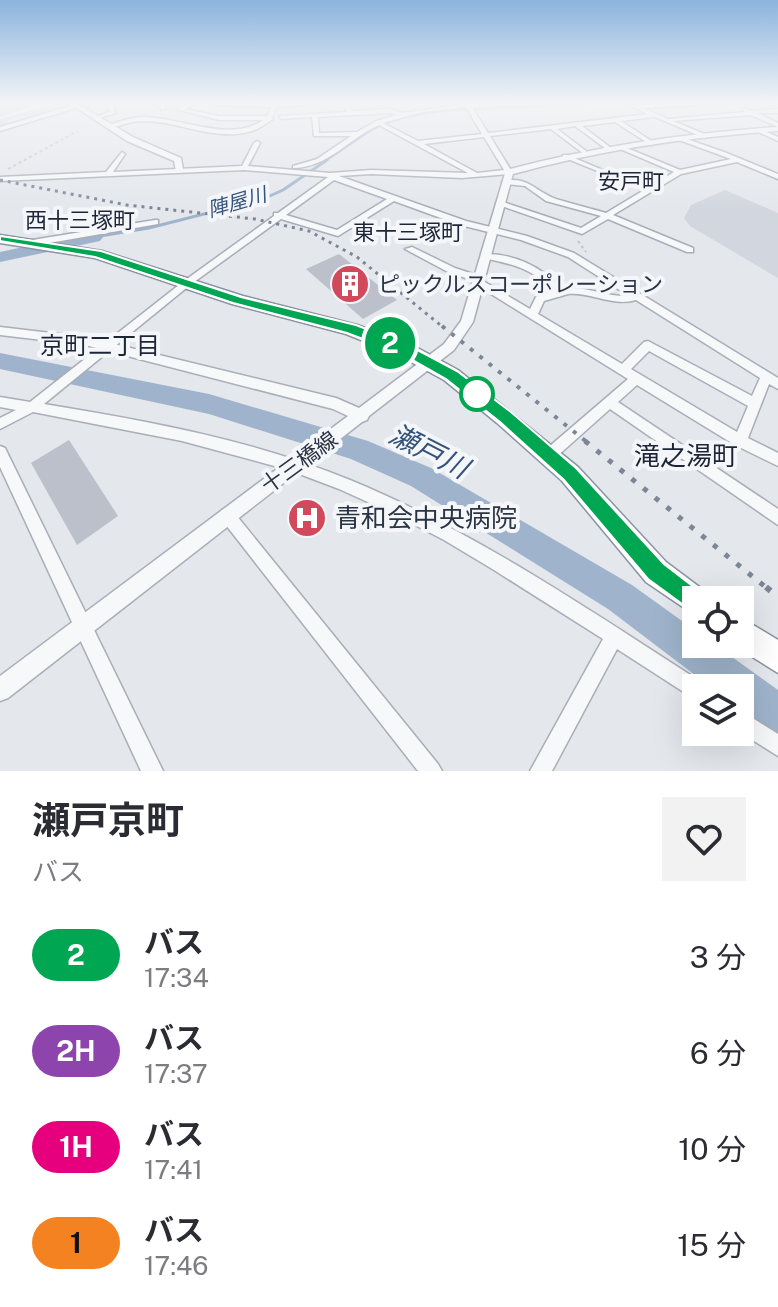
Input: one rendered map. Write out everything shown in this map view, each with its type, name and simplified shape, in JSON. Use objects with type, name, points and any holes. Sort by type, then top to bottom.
[{"type":"highway","points":[[0,239],[69,248],[137,265],[238,300],[351,329],[431,363],[470,388],[570,474],[656,572],[682,592]]},
{"type":"highway","points":[[754,642],[778,658]]},
{"type":"street","points":[[130,139],[178,160],[179,169]]},
{"type":"street","points":[[280,172],[317,162],[351,139]]},
{"type":"street","points":[[411,139],[476,176]]},
{"type":"street","points":[[419,143],[454,139]]},
{"type":"street","points":[[490,139],[507,177]]},
{"type":"street","points":[[567,139],[584,152]]},
{"type":"street","points":[[596,139],[609,149]]},
{"type":"street","points":[[645,139],[651,143]]},
{"type":"street","points":[[507,177],[565,156],[681,139],[778,177]]},
{"type":"street","points":[[244,168],[257,143]]},
{"type":"street","points":[[620,147],[679,172]]},
{"type":"street","points":[[109,172],[122,154]]},
{"type":"street","points":[[565,156],[602,171]]},
{"type":"street","points":[[500,204],[578,234],[679,172],[736,160]]},
{"type":"street","points":[[0,176],[244,168],[331,176],[371,172],[507,177],[527,184],[549,199],[605,215],[690,250]]},
{"type":"street","points":[[331,176],[392,199],[571,255],[772,380],[755,404],[740,441]]},
{"type":"street","points":[[0,424],[37,404],[187,283],[331,176]]},
{"type":"street","name":"十三橋線","points":[[0,690],[298,460],[357,420],[431,363],[460,335],[479,281],[507,177]]},
{"type":"street","points":[[277,215],[338,233],[392,199]]},
{"type":"street","points":[[35,244],[155,222]]},
{"type":"street","points":[[409,249],[433,259],[454,274],[479,281],[622,371],[778,460]]},
{"type":"street","points":[[486,256],[522,261],[545,275],[560,293]]},
{"type":"street","points":[[532,315],[540,299],[560,293],[582,290],[626,301],[635,297]]},
{"type":"street","points":[[0,331],[24,332],[110,348],[336,404],[357,420]]},
{"type":"street","points":[[622,371],[648,345],[755,404]]},
{"type":"street","points":[[549,455],[636,379]]},
{"type":"street","points":[[0,402],[37,404],[298,460],[457,538],[682,681]]},
{"type":"street","points":[[610,403],[778,518]]},
{"type":"street","points":[[0,452],[152,771]]},
{"type":"street","points":[[227,515],[431,771]]},
{"type":"street","points":[[541,771],[614,636]]},
{"type":"street","points":[[754,730],[778,746]]},
{"type":"path","points":[[0,176],[64,139]]},
{"type":"shaded area","points":[[725,190],[778,213],[778,278],[690,226],[684,218],[691,205]]},
{"type":"building","name":"ピックルスコーポレーション","points":[[339,254],[397,300],[363,319],[306,269]]},
{"type":"building","points":[[69,440],[118,516],[77,545],[31,463]]},
{"type":"waterway","name":"陣屋川","points":[[324,162],[358,139]]},
{"type":"waterway","name":"陣屋川","points":[[94,237],[149,228],[263,199],[283,190],[327,160]]},
{"type":"waterway","points":[[0,257],[94,237]]},
{"type":"waterway","name":"瀬戸川","points":[[0,361],[209,404],[358,449],[421,477],[620,597],[778,714]]},
{"type":"railway","points":[[0,180],[127,205],[255,219],[309,231],[357,257],[444,328]]},
{"type":"railway","points":[[442,326],[588,443]]},
{"type":"railway","points":[[585,441],[768,589]]},
{"type":"railway","points":[[766,587],[778,597]]},
{"type":"bus line","name":"2","points":[[0,239],[97,254],[238,300],[368,334],[405,350],[451,375],[505,417],[570,474],[632,547],[656,572],[682,592]]},
{"type":"place","name":"ピックルスコーポレーション","points":[[350,284]]},
{"type":"place","name":"青和会中央病院","points":[[307,518]]},
{"type":"district","name":"安戸町","points":[[631,181]]},
{"type":"district","name":"西十三塚町","points":[[80,220]]},
{"type":"district","name":"東十三塚町","points":[[408,232]]},
{"type":"district","name":"京町二丁目","points":[[100,346]]},
{"type":"district","name":"滝之湯町","points":[[686,456]]}]
